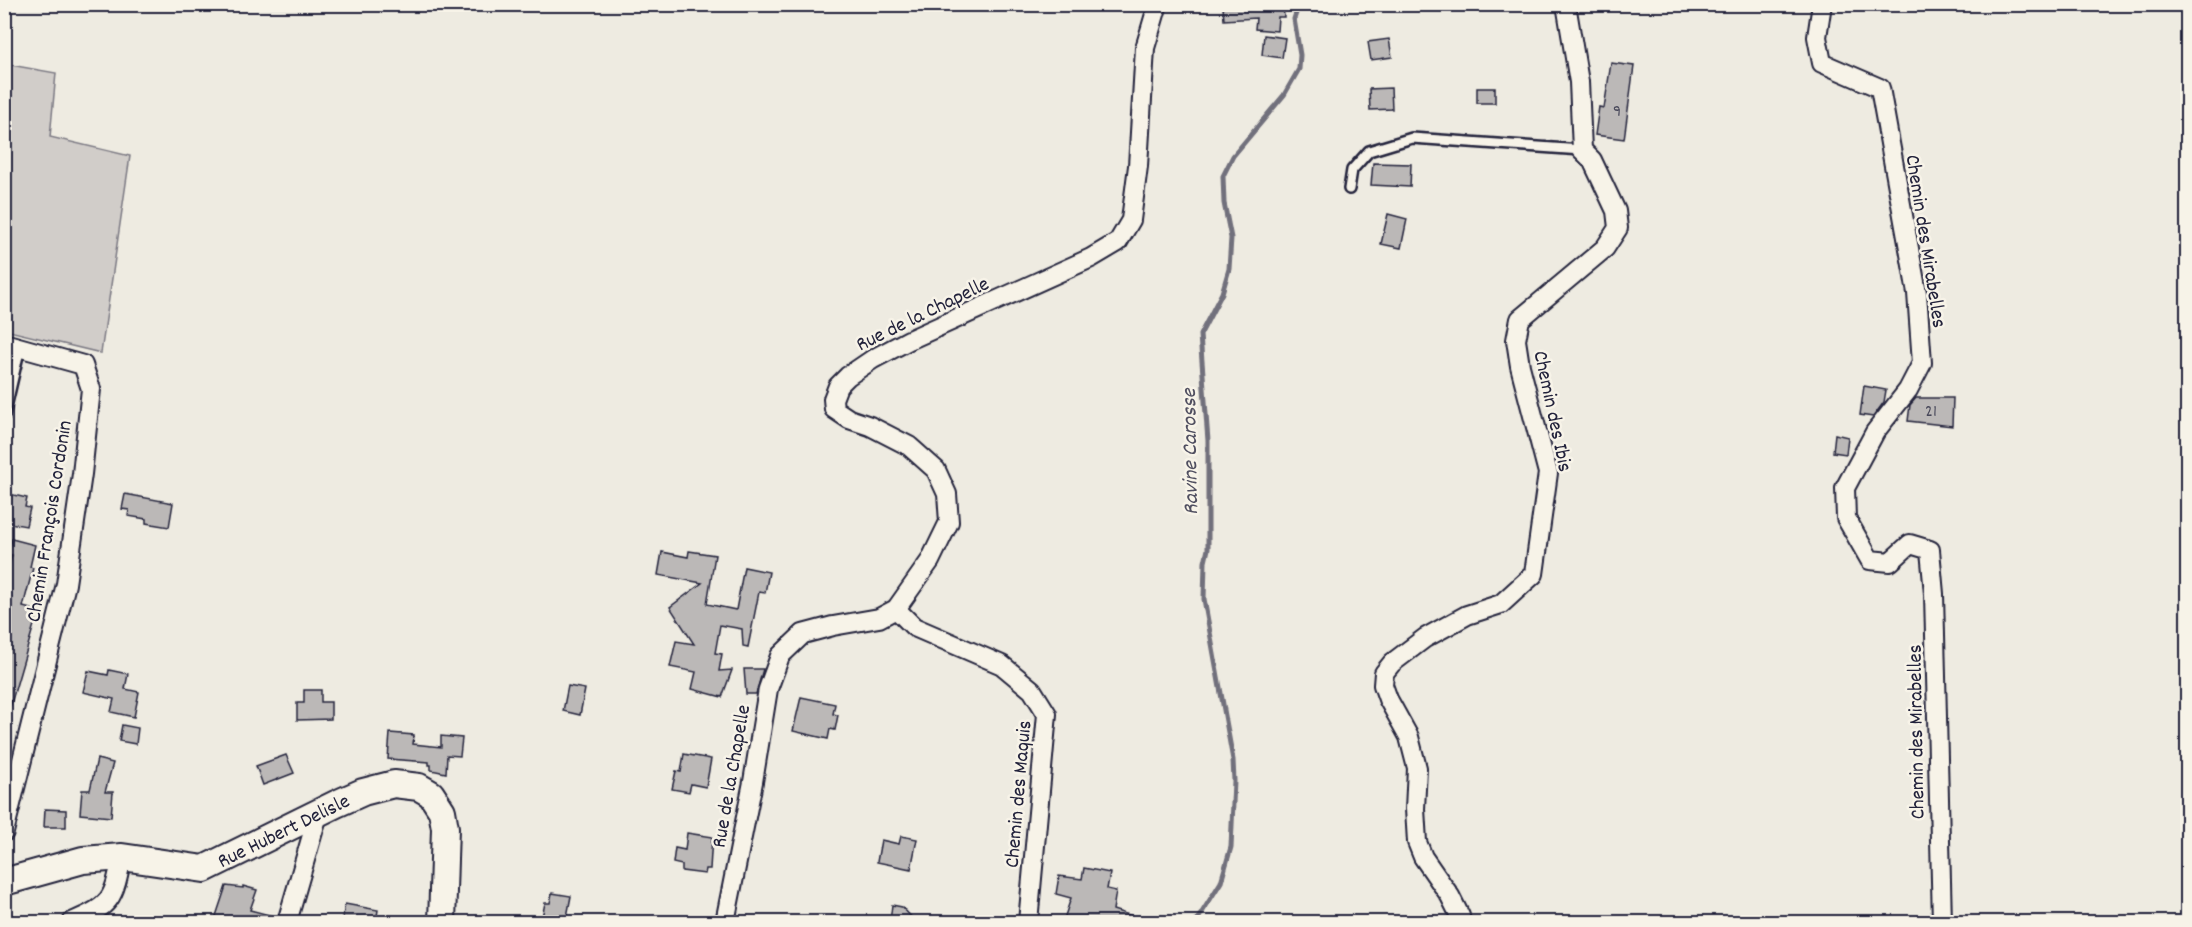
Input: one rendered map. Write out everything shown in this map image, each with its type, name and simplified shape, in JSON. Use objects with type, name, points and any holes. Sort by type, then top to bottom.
[{"type":"main road","name":"Rue Hubert Delisle","points":[[4,882],[83,860],[122,857],[204,868],[319,811],[363,792],[394,784],[419,787],[431,794],[442,811],[445,828],[441,922]]},
{"type":"street","name":"Rue de la Chapelle","points":[[725,922],[753,782],[768,689],[780,656],[803,634],[879,618],[896,609],[930,561],[949,522],[947,494],[936,470],[909,446],[870,426],[849,419],[834,409],[832,399],[838,386],[848,376],[873,359],[909,340],[1091,258],[1118,242],[1131,220],[1138,166],[1145,48],[1158,4]]},
{"type":"street","points":[[1566,4],[1580,92],[1582,150]]},
{"type":"street","name":"Chemin des Mirabelles","points":[[1822,4],[1817,37],[1822,63],[1880,88],[1917,293],[1922,363],[1908,390],[1875,432],[1845,488],[1846,518],[1870,560],[1890,562],[1910,544],[1930,550],[1934,594],[1942,922]]},
{"type":"street","name":"Chemin des Ibis","points":[[1461,922],[1450,896],[1423,857],[1417,842],[1415,809],[1417,768],[1409,737],[1383,685],[1384,673],[1392,663],[1425,638],[1467,615],[1501,604],[1534,574],[1548,473],[1522,376],[1516,340],[1520,319],[1605,248],[1618,228],[1616,211],[1592,160],[1582,150]]},
{"type":"street","name":"Chemin François Cordonin","points":[[4,832],[66,584],[82,474],[91,389],[83,365],[12,345]]},
{"type":"street","name":"Chemin des Maquis","points":[[896,609],[914,627],[1002,665],[1032,690],[1047,714],[1028,922]]},
{"type":"street","points":[[287,922],[319,811]]},
{"type":"street","points":[[72,922],[97,911],[112,897],[122,857]]},
{"type":"lane","points":[[1348,189],[1352,170],[1369,151],[1412,138],[1582,150]]},
{"type":"lane","points":[[4,416],[12,345]]},
{"type":"shaded area","points":[[5,64],[56,73],[50,137],[130,156],[101,353],[5,330]]},
{"type":"building","points":[[1283,4],[1284,17],[1278,17],[1277,31],[1255,29],[1256,18],[1224,20],[1223,7]]},
{"type":"building","points":[[1264,35],[1285,38],[1282,58],[1262,55]]},
{"type":"building","points":[[1389,39],[1392,57],[1371,60],[1368,42]]},
{"type":"building","points":[[1611,63],[1634,66],[1624,139],[1595,135],[1599,107],[1604,108]]},
{"type":"building","points":[[1391,88],[1392,109],[1370,110],[1369,89]]},
{"type":"building","points":[[1477,88],[1495,88],[1495,103],[1477,103]]},
{"type":"building","points":[[1373,163],[1411,164],[1410,187],[1371,185]]},
{"type":"building","points":[[1388,214],[1407,219],[1401,248],[1381,244]]},
{"type":"building","points":[[1864,386],[1886,390],[1884,402],[1873,417],[1860,415]]},
{"type":"building","points":[[1916,398],[1953,398],[1952,426],[1908,421],[1910,405]]},
{"type":"building","points":[[1835,434],[1848,437],[1846,454],[1833,452]]},
{"type":"building","points":[[9,494],[27,498],[25,507],[30,508],[26,526],[4,522]]},
{"type":"building","points":[[125,494],[173,503],[169,527],[146,523],[146,519],[128,516],[129,510],[122,509]]},
{"type":"building","points":[[12,539],[35,545],[30,567],[33,568],[23,607],[38,611],[8,714],[4,713],[4,585],[12,555],[8,554]]},
{"type":"building","points":[[689,551],[715,555],[707,604],[736,610],[744,567],[769,572],[765,593],[759,592],[748,647],[743,646],[742,629],[720,625],[715,653],[722,654],[719,671],[732,670],[722,697],[692,689],[696,672],[670,667],[676,641],[694,644],[670,607],[702,583],[658,575],[662,552],[688,557]]},
{"type":"building","points":[[744,669],[763,669],[756,694],[746,694]]},
{"type":"building","points":[[109,670],[128,674],[125,689],[139,692],[134,717],[111,712],[114,699],[83,692],[88,671],[108,675]]},
{"type":"building","points":[[568,686],[585,689],[580,715],[563,711]]},
{"type":"building","points":[[304,690],[321,690],[321,702],[331,702],[331,719],[297,720],[297,703],[304,703]]},
{"type":"building","points":[[801,697],[835,704],[833,714],[838,715],[835,730],[830,729],[828,739],[793,731]]},
{"type":"building","points":[[122,725],[138,728],[136,744],[119,741]]},
{"type":"building","points":[[390,733],[414,735],[413,744],[441,747],[441,736],[462,738],[460,756],[447,755],[446,773],[431,770],[429,762],[388,759]]},
{"type":"building","points":[[684,754],[711,759],[706,787],[691,784],[689,792],[672,789],[676,771],[681,772]]},
{"type":"building","points":[[286,755],[294,773],[263,785],[256,766]]},
{"type":"building","points":[[97,759],[113,763],[105,792],[113,792],[111,817],[80,814],[82,790],[90,790]]},
{"type":"building","points":[[45,809],[66,810],[66,827],[44,827]]},
{"type":"building","points":[[687,833],[712,837],[710,869],[706,869],[705,874],[682,871],[682,865],[673,863],[675,848],[685,850]]},
{"type":"building","points":[[901,836],[917,839],[911,869],[877,862],[881,840],[899,844]]},
{"type":"building","points":[[1084,868],[1110,873],[1107,889],[1116,891],[1113,910],[1142,919],[1141,922],[1063,922],[1071,898],[1056,894],[1059,876],[1082,879]]},
{"type":"building","points":[[226,886],[243,888],[243,886],[257,890],[250,910],[277,917],[276,922],[214,922]]},
{"type":"building","points":[[552,893],[571,896],[566,922],[541,922],[545,903],[550,903]]},
{"type":"building","points":[[345,904],[378,910],[376,922],[342,922]]},
{"type":"building","points":[[892,905],[902,907],[916,922],[890,922]]},
{"type":"waterway","name":"Ravine Carosse","points":[[1196,922],[1221,882],[1231,847],[1234,781],[1233,760],[1204,599],[1205,562],[1208,549],[1208,441],[1200,335],[1222,293],[1229,269],[1231,238],[1224,203],[1223,176],[1233,156],[1284,95],[1299,69],[1300,55],[1294,19],[1299,4]]}]
